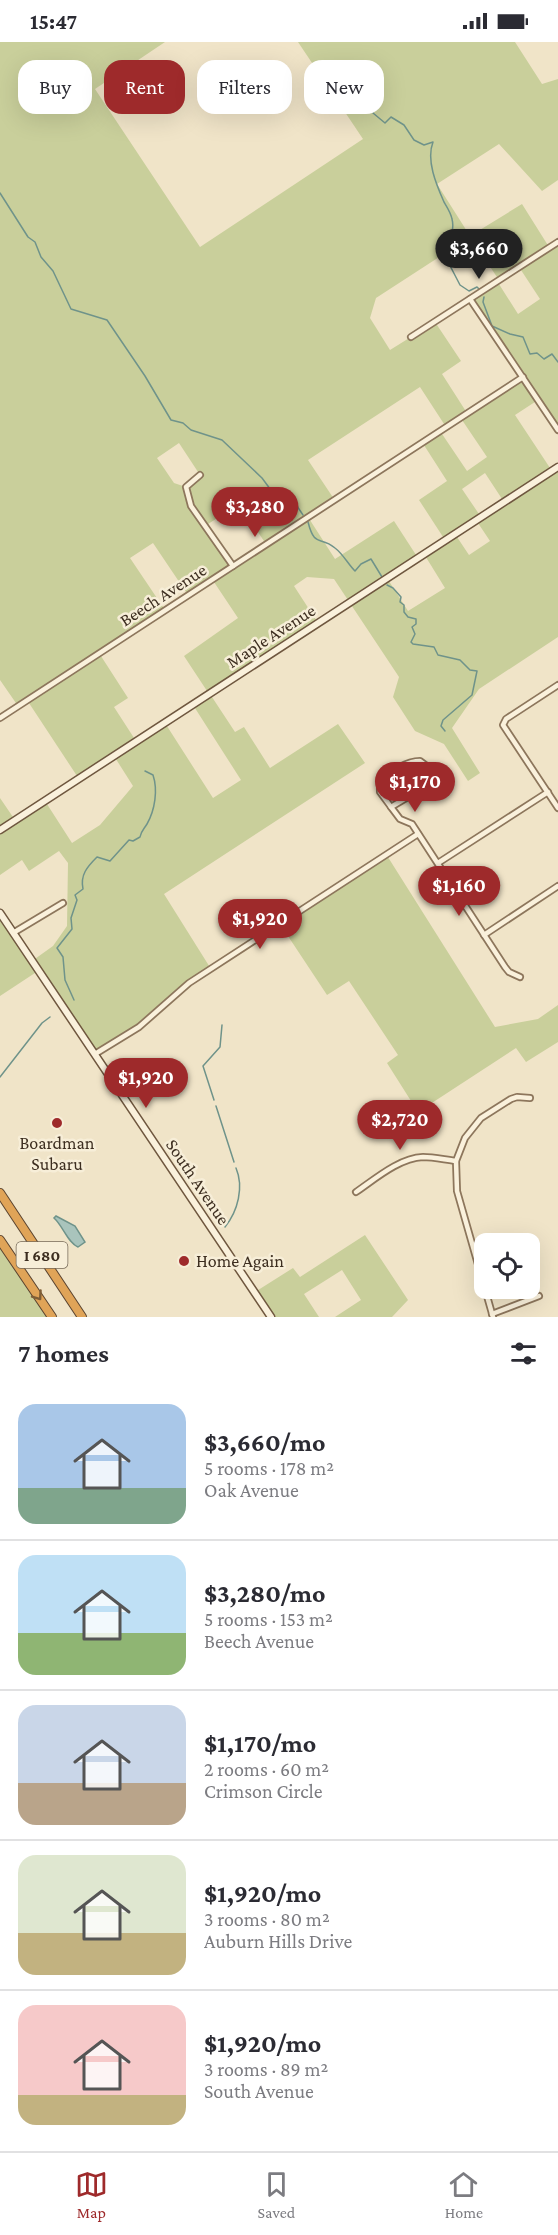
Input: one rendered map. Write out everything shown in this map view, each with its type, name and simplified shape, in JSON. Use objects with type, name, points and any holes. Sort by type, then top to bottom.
[{"type":"highway","name":"I 680","points":[[0,1193],[82,1317]]},
{"type":"highway","name":"I 680","points":[[0,1240],[52,1317]]},
{"type":"street","points":[[411,337],[558,242]]},
{"type":"street","points":[[470,299],[558,430]]},
{"type":"street","name":"Beech Avenue","points":[[0,718],[523,377]]},
{"type":"street","name":"Maple Avenue","points":[[0,830],[558,467]]},
{"type":"street","points":[[200,475],[186,487],[188,500],[233,566]]},
{"type":"street","points":[[558,686],[506,719],[503,725],[558,808]]},
{"type":"street","points":[[391,807],[430,782],[433,774],[430,768],[420,761],[410,762],[382,779],[379,789],[391,807],[400,819],[412,824],[505,967],[509,972],[520,977]]},
{"type":"street","points":[[438,863],[548,792]]},
{"type":"street","points":[[95,1054],[139,1027],[189,983],[418,834]]},
{"type":"street","points":[[484,934],[558,886]]},
{"type":"street","points":[[13,933],[63,903]]},
{"type":"street","name":"South Avenue","points":[[0,914],[272,1317]]},
{"type":"street","points":[[530,1098],[517,1096],[481,1118],[465,1138],[456,1161],[457,1191],[492,1315],[532,1299]]},
{"type":"street","points":[[356,1192],[398,1164],[411,1159],[424,1157],[456,1161]]},
{"type":"green space","points":[[0,42],[165,42],[138,60],[104,60],[104,83],[95,89],[104,103],[104,114],[112,114],[200,247],[363,139],[346,114],[384,114],[384,60],[310,60],[298,42],[515,42],[542,84],[558,79],[558,180],[542,191],[499,144],[437,184],[470,236],[522,204],[549,247],[558,242],[558,427],[538,400],[515,415],[552,471],[558,467],[558,637],[479,689],[452,728],[480,773],[468,781],[444,744],[415,731],[393,697],[399,677],[334,579],[307,577],[294,586],[318,623],[210,694],[235,732],[244,727],[270,768],[338,724],[365,763],[164,894],[211,969],[189,983],[139,1027],[95,1054],[38,971],[0,996],[0,913],[32,961],[53,946],[67,926],[68,863],[59,851],[29,871],[22,860],[0,875],[0,798],[15,820],[45,801],[72,843],[100,825],[133,786],[114,756],[79,779],[27,700],[18,706],[0,680]],"holes":[[[470,237],[499,280],[519,267],[540,299],[518,314],[497,281],[470,299],[523,377],[467,413],[442,374],[461,361],[435,322],[390,350],[370,318],[376,298]],[[420,387],[446,427],[460,417],[487,457],[467,471],[440,431],[422,442],[447,481],[419,500],[445,540],[424,554],[445,588],[408,611],[387,578],[418,558],[394,521],[335,559],[308,517],[334,499],[308,460]],[[179,443],[200,475],[186,487],[174,483],[157,458]],[[485,473],[504,502],[481,517],[462,489]],[[239,504],[266,544],[233,566],[205,526]],[[476,520],[490,541],[469,555],[455,534]],[[153,543],[188,595],[212,579],[238,618],[184,656],[209,694],[193,705],[241,780],[213,798],[165,723],[136,741],[114,707],[128,698],[99,653],[165,610],[130,558]]]},
{"type":"green space","points":[[386,854],[495,1027],[538,1019],[558,1005],[558,1042],[526,1062],[516,1048],[418,1112],[387,1063],[398,1055],[349,981],[327,995],[280,924]]},
{"type":"green space","points":[[365,1235],[408,1300],[392,1317],[335,1317],[361,1300],[342,1270],[304,1294],[319,1317],[271,1317],[255,1292],[293,1268],[300,1277]]},
{"type":"green space","points":[[0,1240],[52,1317],[0,1317]]},
{"type":"water","points":[[56,1216],[75,1226],[85,1242],[78,1247],[74,1245],[54,1218]]},
{"type":"waterway","points":[[374,114],[385,123],[391,117],[404,125],[414,140],[424,145],[433,142],[431,149],[433,172],[453,223],[445,256],[460,285],[469,291],[477,287],[479,289]]},
{"type":"waterway","points":[[0,193],[28,237],[35,242],[41,257],[53,271],[71,309],[107,320],[145,376],[171,420],[183,423],[191,430],[222,440],[262,478],[279,501],[295,503],[303,515]]},
{"type":"waterway","points":[[484,297],[483,302],[492,326],[523,337],[530,354],[537,353],[544,359],[552,354],[558,362]]},
{"type":"waterway","points":[[308,522],[313,536],[335,548],[355,571],[361,564],[371,559],[382,577]]},
{"type":"waterway","points":[[387,585],[401,597],[400,602],[404,605],[404,612],[408,617],[416,619],[416,624],[412,627],[415,634],[411,642],[413,644],[434,647],[438,655],[460,660],[470,670],[477,671],[472,695],[443,720],[441,726],[445,731]]},
{"type":"waterway","points":[[74,1000],[65,980],[63,957],[57,948],[72,929],[71,918],[77,900],[75,895],[83,889],[83,875],[87,868],[97,857],[110,861],[129,840],[133,841],[140,837],[150,818],[155,800],[155,787],[153,775],[145,771]]},
{"type":"waterway","points":[[0,1077],[42,1023],[50,1017]]},
{"type":"waterway","points":[[214,1100],[203,1066],[220,1047],[222,1025]]},
{"type":"waterway","points":[[216,1106],[234,1162]]},
{"type":"waterway","points":[[225,1227],[230,1221],[238,1199],[239,1183],[236,1168]]},
{"type":"place","name":"Boardman Subaru","points":[[57,1123]]},
{"type":"place","name":"Home Again","points":[[184,1261]]}]
